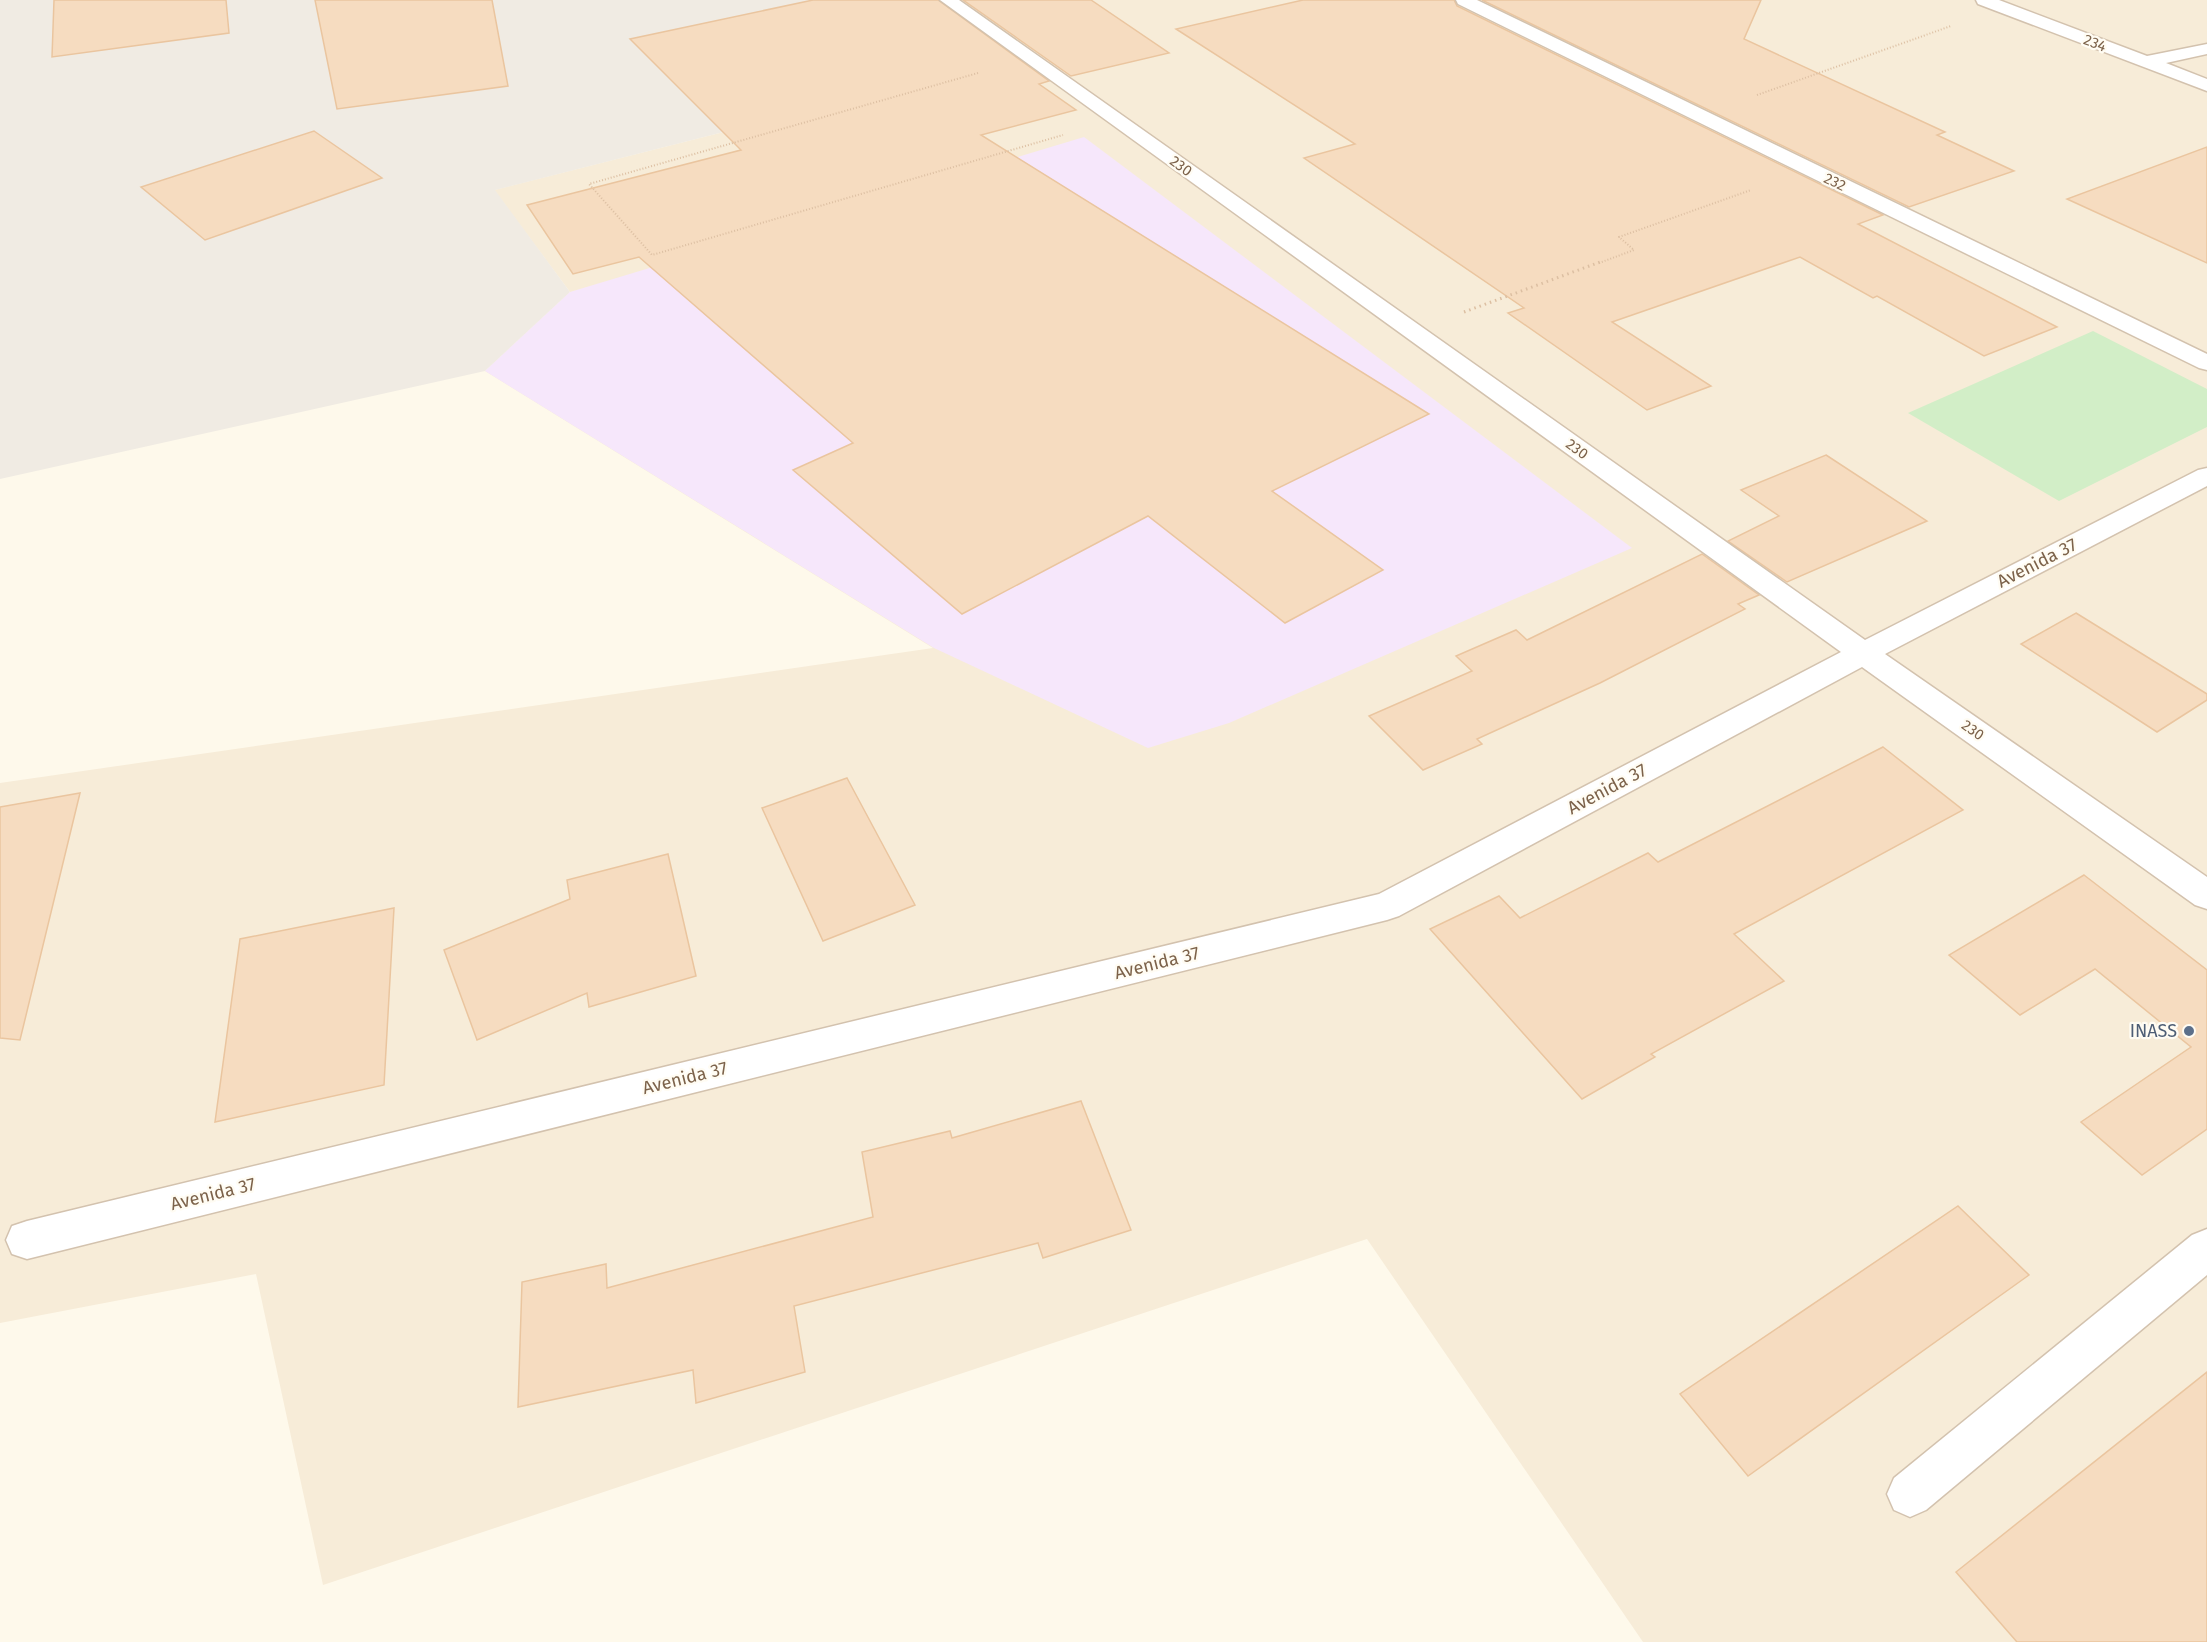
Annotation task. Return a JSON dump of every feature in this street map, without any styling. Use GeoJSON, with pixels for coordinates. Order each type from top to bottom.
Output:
{"type":"FeatureCollection","features":[{"type":"Feature","properties":{"kind":"street","name":"230"},"geometry":{"type":"LineString","coordinates":[[948,0],[1863,653],[2207,895]]}},
{"type":"Feature","properties":{"kind":"street","name":"232"},"geometry":{"type":"LineString","coordinates":[[1464,0],[2207,363]]}},
{"type":"Feature","properties":{"kind":"street","name":"234"},"geometry":{"type":"LineString","coordinates":[[1984,0],[2207,85]]}},
{"type":"Feature","properties":{"kind":"street"},"geometry":{"type":"LineString","coordinates":[[2145,62],[2207,50]]}},
{"type":"Feature","properties":{"kind":"street","name":"Avenida 37"},"geometry":{"type":"LineString","coordinates":[[27,1240],[1387,906],[1863,653],[2207,476]]}},
{"type":"Feature","properties":{"kind":"street"},"geometry":{"type":"LineString","coordinates":[[1910,1494],[2207,1249]]}},
{"type":"Feature","properties":{"kind":"path"},"geometry":{"type":"LineString","coordinates":[[1700,116],[2003,8]]}},
{"type":"Feature","properties":{"kind":"path"},"geometry":{"type":"LineString","coordinates":[[1030,59],[589,184],[652,255],[1116,119]]}},
{"type":"Feature","properties":{"kind":"path"},"geometry":{"type":"LineString","coordinates":[[1412,331],[1634,250],[1619,237],[1809,169]]}},
{"type":"Feature","properties":{"kind":"shaded area"},"geometry":{"type":"Polygon","coordinates":[[[0,0],[911,0],[992,64],[495,190],[570,292],[485,371],[0,479],[0,0]]]}},
{"type":"Feature","properties":{"kind":"shaded area"},"geometry":{"type":"Polygon","coordinates":[[[911,0],[2207,0],[2207,1642],[1643,1642],[1367,1239],[323,1585],[256,1274],[0,1323],[0,783],[933,648],[485,371],[570,292],[494,190],[992,64],[911,0]]]}},
{"type":"Feature","properties":{"kind":"shaded area"},"geometry":{"type":"Polygon","coordinates":[[[1084,137],[1632,548],[1229,723],[1148,748],[934,648],[485,371],[570,292],[1084,137]]]}},
{"type":"Feature","properties":{"kind":"green space"},"geometry":{"type":"Polygon","coordinates":[[[2093,331],[2207,389],[2207,427],[2059,501],[1908,413],[2093,331]]]}},
{"type":"Feature","properties":{"kind":"building"},"geometry":{"type":"Polygon","coordinates":[[[54,0],[226,0],[229,33],[52,57],[54,0]]]}},
{"type":"Feature","properties":{"kind":"building"},"geometry":{"type":"Polygon","coordinates":[[[315,0],[492,0],[508,86],[337,109],[315,0]]]}},
{"type":"Feature","properties":{"kind":"building"},"geometry":{"type":"Polygon","coordinates":[[[813,0],[938,0],[1049,81],[1039,84],[1076,110],[981,135],[1429,414],[1272,491],[1383,570],[1285,623],[1148,516],[962,614],[793,470],[853,443],[639,257],[573,274],[527,205],[741,150],[630,39],[813,0]]]}},
{"type":"Feature","properties":{"kind":"building"},"geometry":{"type":"Polygon","coordinates":[[[963,0],[1091,0],[1169,53],[1071,76],[963,0]]]}},
{"type":"Feature","properties":{"kind":"building"},"geometry":{"type":"Polygon","coordinates":[[[1303,0],[1454,0],[1457,6],[1883,215],[1858,224],[2057,327],[1984,356],[1877,296],[1873,298],[1800,257],[1612,322],[1711,386],[1647,410],[1508,313],[1524,308],[1304,158],[1355,144],[1176,29],[1303,0]]]}},
{"type":"Feature","properties":{"kind":"building"},"geometry":{"type":"Polygon","coordinates":[[[1482,0],[1761,0],[1744,39],[1945,132],[1937,135],[2014,171],[1909,207],[1482,0]]]}},
{"type":"Feature","properties":{"kind":"building"},"geometry":{"type":"Polygon","coordinates":[[[314,131],[382,178],[205,240],[141,187],[314,131]]]}},
{"type":"Feature","properties":{"kind":"building"},"geometry":{"type":"Polygon","coordinates":[[[2207,147],[2207,263],[2067,199],[2207,147]]]}},
{"type":"Feature","properties":{"kind":"building"},"geometry":{"type":"Polygon","coordinates":[[[1826,455],[1927,521],[1787,582],[1728,541],[1779,516],[1741,490],[1826,455]]]}},
{"type":"Feature","properties":{"kind":"building"},"geometry":{"type":"Polygon","coordinates":[[[1702,554],[1759,595],[1738,604],[1745,609],[1600,683],[1477,739],[1482,744],[1423,770],[1369,716],[1472,671],[1456,656],[1516,630],[1527,640],[1702,554]]]}},
{"type":"Feature","properties":{"kind":"building"},"geometry":{"type":"Polygon","coordinates":[[[2076,613],[2207,694],[2207,700],[2157,732],[2021,644],[2076,613]]]}},
{"type":"Feature","properties":{"kind":"building"},"geometry":{"type":"Polygon","coordinates":[[[1883,747],[1963,810],[1734,934],[1784,981],[1651,1054],[1655,1057],[1582,1099],[1430,929],[1499,896],[1520,918],[1648,853],[1658,862],[1883,747]]]}},
{"type":"Feature","properties":{"kind":"building"},"geometry":{"type":"Polygon","coordinates":[[[847,778],[915,905],[823,941],[762,808],[847,778]]]}},
{"type":"Feature","properties":{"kind":"building"},"geometry":{"type":"Polygon","coordinates":[[[80,793],[20,1040],[0,1038],[0,807],[80,793]]]}},
{"type":"Feature","properties":{"kind":"building"},"geometry":{"type":"Polygon","coordinates":[[[668,854],[696,976],[589,1007],[587,993],[477,1040],[444,950],[570,899],[567,880],[668,854]]]}},
{"type":"Feature","properties":{"kind":"building","name":"INASS"},"geometry":{"type":"Polygon","coordinates":[[[2084,875],[2207,970],[2207,1129],[2142,1175],[2081,1122],[2191,1047],[2095,969],[2020,1015],[1949,955],[2084,875]]]}},
{"type":"Feature","properties":{"kind":"building"},"geometry":{"type":"Polygon","coordinates":[[[394,908],[384,1085],[215,1122],[240,939],[394,908]]]}},
{"type":"Feature","properties":{"kind":"building"},"geometry":{"type":"Polygon","coordinates":[[[1081,1101],[1131,1230],[1043,1258],[1038,1243],[794,1306],[805,1372],[696,1403],[693,1370],[518,1407],[522,1282],[606,1264],[607,1288],[873,1217],[862,1152],[950,1131],[952,1138],[1081,1101]]]}},
{"type":"Feature","properties":{"kind":"building"},"geometry":{"type":"Polygon","coordinates":[[[1958,1206],[2029,1275],[1748,1476],[1680,1394],[1958,1206]]]}},
{"type":"Feature","properties":{"kind":"building"},"geometry":{"type":"Polygon","coordinates":[[[2207,1372],[2207,1642],[2017,1642],[1956,1572],[2207,1372]]]}},
{"type":"Feature","properties":{"kind":"place","name":"INASS"},"geometry":{"type":"Point","coordinates":[2189,1031]}}]}
